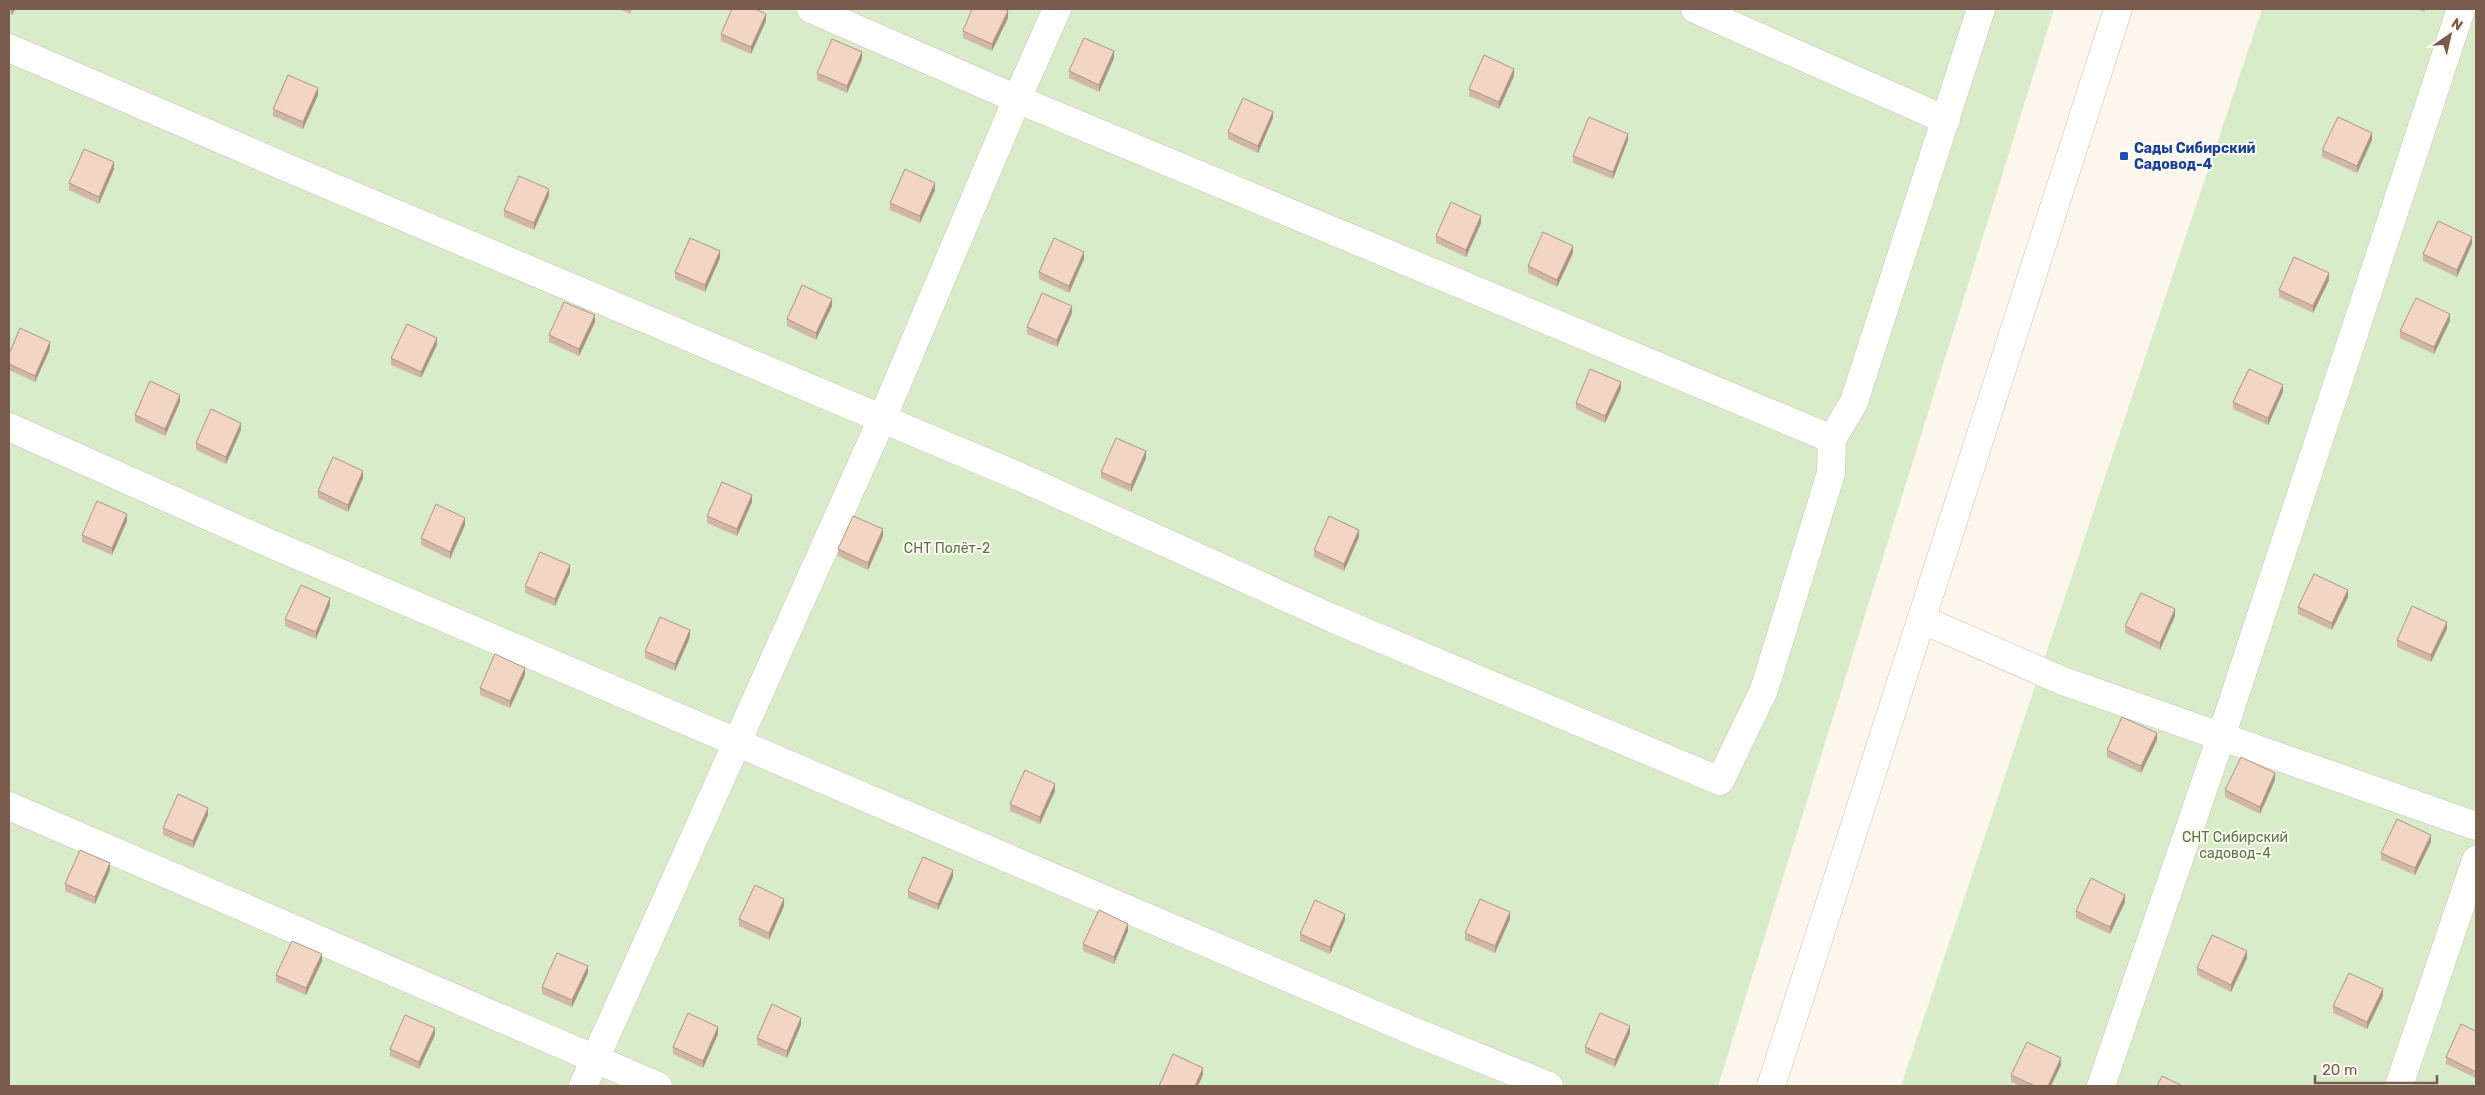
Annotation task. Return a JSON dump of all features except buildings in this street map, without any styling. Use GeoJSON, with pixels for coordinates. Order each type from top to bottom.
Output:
{"type":"FeatureCollection","features":[{"type":"Feature","properties":{"kind":"street"},"geometry":{"type":"LineString","coordinates":[[811,9],[1016,99],[1832,439]]}},
{"type":"Feature","properties":{"kind":"street"},"geometry":{"type":"LineString","coordinates":[[583,1086],[882,419],[1016,99],[1057,9]]}},
{"type":"Feature","properties":{"kind":"street"},"geometry":{"type":"LineString","coordinates":[[1696,9],[1946,120]]}},
{"type":"Feature","properties":{"kind":"street"},"geometry":{"type":"LineString","coordinates":[[9,48],[1018,476],[1334,619],[1720,781],[1764,690],[1831,473],[1832,439],[1854,402],[1981,9]]}},
{"type":"Feature","properties":{"kind":"street"},"geometry":{"type":"LineString","coordinates":[[1771,1086],[2118,9]]}},
{"type":"Feature","properties":{"kind":"street"},"geometry":{"type":"LineString","coordinates":[[2101,1086],[2221,737],[2461,9]]}},
{"type":"Feature","properties":{"kind":"street"},"geometry":{"type":"LineString","coordinates":[[9,427],[262,540],[1420,1034],[1549,1086]]}},
{"type":"Feature","properties":{"kind":"street"},"geometry":{"type":"LineString","coordinates":[[1921,619],[2063,681],[2476,826]]}},
{"type":"Feature","properties":{"kind":"street"},"geometry":{"type":"LineString","coordinates":[[9,806],[658,1086]]}},
{"type":"Feature","properties":{"kind":"street"},"geometry":{"type":"LineString","coordinates":[[2400,1086],[2476,860]]}},
{"type":"Feature","properties":{"kind":"green space","name":"СНТ Полёт-2"},"geometry":{"type":"Polygon","coordinates":[[[9,9],[2054,9],[1718,1086],[9,1086],[9,9]]]}},
{"type":"Feature","properties":{"kind":"green space","name":"СНТ Сибирский садовод-4"},"geometry":{"type":"Polygon","coordinates":[[[2262,9],[2476,9],[2476,1086],[1901,1086],[2262,9]]]}},
{"type":"Feature","properties":{"kind":"place","name":"Сады Сибирский Садовод-4"},"geometry":{"type":"Point","coordinates":[2124,156]}}]}
